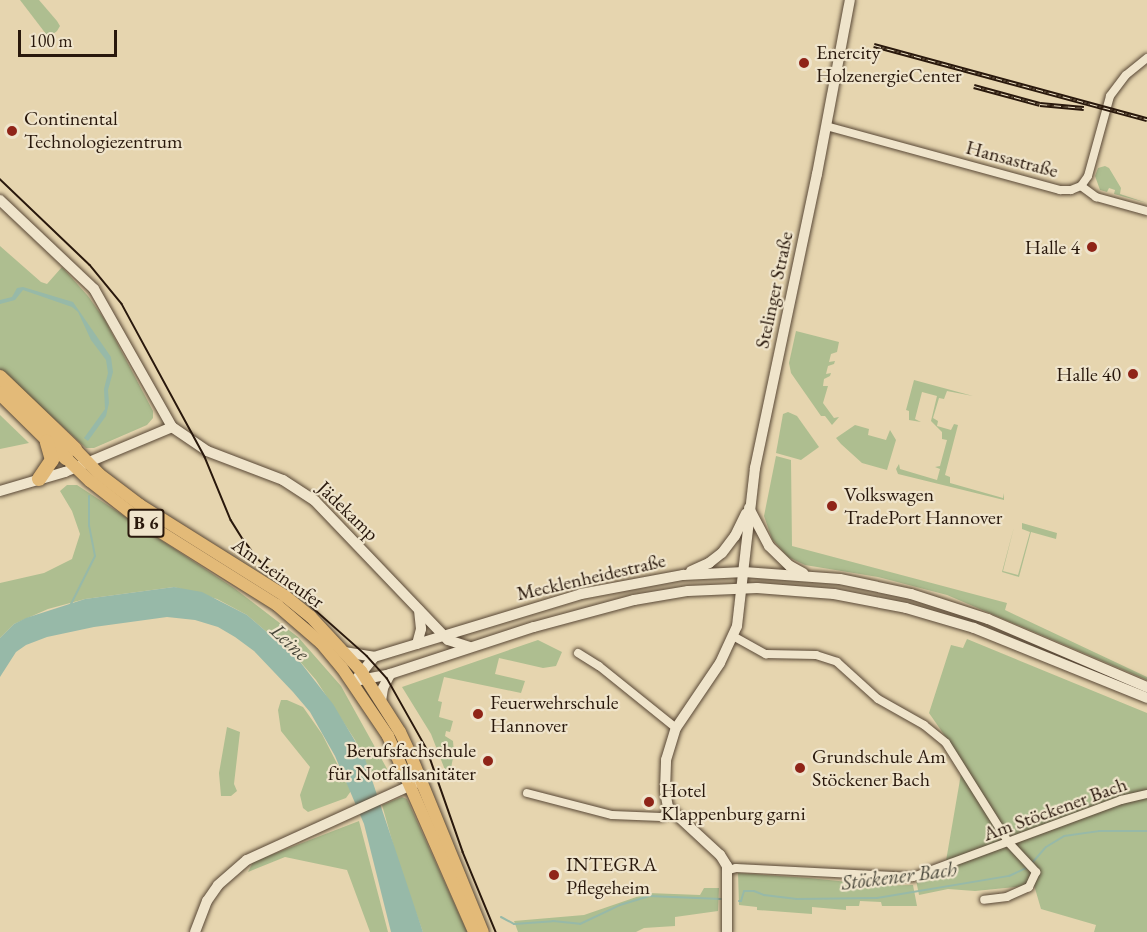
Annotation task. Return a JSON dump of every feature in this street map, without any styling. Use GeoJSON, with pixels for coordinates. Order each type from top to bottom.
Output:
{"type":"FeatureCollection","features":[{"type":"Feature","properties":{"kind":"highway","name":"Am Leineufer"},"geometry":{"type":"LineString","coordinates":[[0,377],[76,459]]}},
{"type":"Feature","properties":{"kind":"highway","name":"Am Leineufer"},"geometry":{"type":"LineString","coordinates":[[0,393],[46,437],[76,459]]}},
{"type":"Feature","properties":{"kind":"highway"},"geometry":{"type":"LineString","coordinates":[[39,479],[52,460],[46,437]]}},
{"type":"Feature","properties":{"kind":"main road","name":"Stelinger Straße"},"geometry":{"type":"LineString","coordinates":[[671,812],[665,799],[665,773],[669,746],[676,728],[712,675],[734,636],[744,572],[749,508],[850,0]]}},
{"type":"Feature","properties":{"kind":"main road","name":"Jädekamp"},"geometry":{"type":"LineString","coordinates":[[0,200],[94,290],[172,427],[207,451],[283,480],[315,501],[444,635],[454,643],[469,647]]}},
{"type":"Feature","properties":{"kind":"main road"},"geometry":{"type":"LineString","coordinates":[[0,491],[39,479],[76,459],[172,427]]}},
{"type":"Feature","properties":{"kind":"main road","name":"Am Leineufer"},"geometry":{"type":"LineString","coordinates":[[76,459],[140,505],[285,596],[311,617],[344,652],[360,677],[388,736],[416,783],[483,932]]}},
{"type":"Feature","properties":{"kind":"main road","name":"Am Leineufer"},"geometry":{"type":"LineString","coordinates":[[76,459],[135,516],[277,604],[360,677],[381,701],[400,732],[416,783],[474,932]]}},
{"type":"Feature","properties":{"kind":"main road"},"geometry":{"type":"LineString","coordinates":[[682,575],[709,563],[722,553],[735,536],[749,508]]}},
{"type":"Feature","properties":{"kind":"main road"},"geometry":{"type":"LineString","coordinates":[[749,508],[769,546],[790,566],[809,575]]}},
{"type":"Feature","properties":{"kind":"main road","name":"Mecklenheidestraße"},"geometry":{"type":"LineString","coordinates":[[374,657],[581,594],[682,575],[744,572],[809,575],[873,584],[948,605],[1024,633],[1147,687]]}},
{"type":"Feature","properties":{"kind":"main road","name":"Mecklenheidestraße"},"geometry":{"type":"LineString","coordinates":[[360,677],[390,674],[469,647],[634,600],[688,591],[742,588],[823,593],[906,608],[985,632],[1147,698]]}},
{"type":"Feature","properties":{"kind":"main road"},"geometry":{"type":"LineString","coordinates":[[417,644],[421,629],[419,609]]}},
{"type":"Feature","properties":{"kind":"main road"},"geometry":{"type":"LineString","coordinates":[[344,652],[374,657],[360,677]]}},
{"type":"Feature","properties":{"kind":"main road"},"geometry":{"type":"LineString","coordinates":[[381,701],[385,683],[390,674]]}},
{"type":"Feature","properties":{"kind":"main road"},"geometry":{"type":"LineString","coordinates":[[195,932],[207,901],[235,868],[262,852],[416,783]]}},
{"type":"Feature","properties":{"kind":"main road"},"geometry":{"type":"LineString","coordinates":[[671,812],[720,855],[728,870],[727,932]]}},
{"type":"Feature","properties":{"kind":"street","name":"Hansastraße"},"geometry":{"type":"LineString","coordinates":[[826,126],[1060,190],[1071,190],[1081,186],[1088,176],[1110,96],[1132,68],[1147,58]]}},
{"type":"Feature","properties":{"kind":"street"},"geometry":{"type":"LineString","coordinates":[[1081,186],[1096,197],[1147,211]]}},
{"type":"Feature","properties":{"kind":"street"},"geometry":{"type":"LineString","coordinates":[[734,636],[766,654],[816,655],[837,662],[878,699],[935,732],[957,758],[1009,843],[1035,872],[1029,887],[1007,897],[984,900]]}},
{"type":"Feature","properties":{"kind":"street"},"geometry":{"type":"LineString","coordinates":[[578,653],[599,666],[676,728]]}},
{"type":"Feature","properties":{"kind":"street"},"geometry":{"type":"LineString","coordinates":[[527,793],[612,815],[661,817],[671,812]]}},
{"type":"Feature","properties":{"kind":"street","name":"Am Stöckener Bach"},"geometry":{"type":"LineString","coordinates":[[728,870],[746,869],[903,878],[926,874],[1121,800],[1147,794]]}},
{"type":"Feature","properties":{"kind":"shaded area"},"geometry":{"type":"Polygon","coordinates":[[[20,0],[39,0],[60,26],[57,31],[53,34],[46,34],[20,0]]]}},
{"type":"Feature","properties":{"kind":"shaded area"},"geometry":{"type":"Polygon","coordinates":[[[1105,166],[1109,168],[1121,188],[1120,194],[1147,203],[1114,194],[1115,190],[1109,188],[1107,192],[1100,190],[1095,176],[1098,168],[1105,166]]]}},
{"type":"Feature","properties":{"kind":"shaded area"},"geometry":{"type":"Polygon","coordinates":[[[0,246],[41,282],[47,284],[62,267],[88,296],[105,320],[153,411],[153,418],[147,425],[94,448],[86,448],[0,369],[0,246]]]}},
{"type":"Feature","properties":{"kind":"shaded area"},"geometry":{"type":"Polygon","coordinates":[[[23,287],[73,302],[111,357],[113,372],[108,390],[109,403],[106,416],[88,441],[84,438],[105,409],[104,389],[108,373],[106,360],[91,340],[78,312],[72,307],[23,290],[15,300],[0,304],[0,300],[12,297],[17,288],[23,287]]]}},
{"type":"Feature","properties":{"kind":"shaded area"},"geometry":{"type":"Polygon","coordinates":[[[796,331],[839,342],[837,352],[831,354],[829,362],[835,361],[834,364],[828,366],[826,374],[831,373],[824,379],[823,386],[828,386],[823,403],[834,418],[839,417],[832,425],[825,416],[821,416],[791,373],[789,363],[796,331]]]}},
{"type":"Feature","properties":{"kind":"shaded area"},"geometry":{"type":"Polygon","coordinates":[[[914,380],[973,396],[947,391],[944,399],[939,398],[933,418],[938,421],[937,426],[951,430],[954,424],[958,425],[945,475],[950,477],[950,483],[1003,498],[1004,493],[1004,500],[898,474],[896,469],[899,464],[900,469],[937,480],[940,469],[935,467],[940,466],[947,440],[942,439],[942,432],[931,421],[937,396],[922,392],[915,419],[921,422],[909,420],[909,411],[906,410],[914,380]]]}},
{"type":"Feature","properties":{"kind":"shaded area"},"geometry":{"type":"Polygon","coordinates":[[[788,412],[797,416],[819,447],[801,460],[776,453],[783,414],[788,412]]]}},
{"type":"Feature","properties":{"kind":"shaded area"},"geometry":{"type":"Polygon","coordinates":[[[0,415],[29,443],[0,449],[0,415]]]}},
{"type":"Feature","properties":{"kind":"shaded area"},"geometry":{"type":"Polygon","coordinates":[[[855,425],[869,429],[868,435],[886,440],[890,430],[896,440],[887,470],[862,463],[836,438],[855,425]]]}},
{"type":"Feature","properties":{"kind":"shaded area"},"geometry":{"type":"Polygon","coordinates":[[[776,456],[791,460],[792,546],[1007,603],[1005,610],[1147,677],[1147,680],[947,595],[878,577],[805,565],[788,557],[772,539],[764,516],[776,456]]]}},
{"type":"Feature","properties":{"kind":"shaded area"},"geometry":{"type":"Polygon","coordinates":[[[67,485],[77,485],[234,588],[298,637],[341,686],[391,776],[373,779],[355,740],[316,680],[297,658],[247,615],[217,599],[174,587],[85,599],[48,609],[14,624],[0,638],[0,583],[44,573],[72,559],[80,534],[72,511],[60,491],[67,485]]]}},
{"type":"Feature","properties":{"kind":"shaded area"},"geometry":{"type":"Polygon","coordinates":[[[1022,523],[1057,533],[1056,539],[1031,532],[1019,577],[1002,572],[1014,527],[1003,571],[1018,575],[1030,532],[1022,529],[1022,523]]]}},
{"type":"Feature","properties":{"kind":"shaded area"},"geometry":{"type":"Polygon","coordinates":[[[174,587],[202,592],[247,615],[297,658],[333,704],[364,756],[423,932],[391,932],[364,824],[335,756],[310,712],[254,651],[235,637],[218,627],[195,620],[167,617],[94,627],[47,637],[26,645],[16,652],[0,677],[0,638],[14,624],[85,599],[174,587]]]}},
{"type":"Feature","properties":{"kind":"shaded area"},"geometry":{"type":"Polygon","coordinates":[[[967,639],[1147,713],[1147,932],[1094,932],[1096,925],[1041,909],[1034,885],[975,891],[948,889],[919,895],[916,880],[946,861],[963,762],[929,713],[951,645],[963,648],[967,639]]]}},
{"type":"Feature","properties":{"kind":"shaded area"},"geometry":{"type":"Polygon","coordinates":[[[538,640],[562,652],[556,666],[543,668],[499,658],[495,674],[525,681],[521,693],[444,677],[438,701],[442,702],[439,717],[453,721],[450,732],[446,731],[445,736],[453,741],[454,753],[451,768],[445,770],[431,734],[402,687],[538,640]]]}},
{"type":"Feature","properties":{"kind":"shaded area"},"geometry":{"type":"Polygon","coordinates":[[[281,700],[287,700],[303,707],[322,734],[351,791],[346,798],[308,812],[303,808],[300,795],[310,767],[281,731],[278,710],[281,700]]]}},
{"type":"Feature","properties":{"kind":"shaded area"},"geometry":{"type":"Polygon","coordinates":[[[227,727],[240,732],[234,784],[237,791],[231,796],[221,796],[219,773],[227,727]]]}},
{"type":"Feature","properties":{"kind":"shaded area"},"geometry":{"type":"Polygon","coordinates":[[[402,797],[407,799],[467,932],[423,932],[400,869],[382,805],[402,797]]]}},
{"type":"Feature","properties":{"kind":"shaded area"},"geometry":{"type":"Polygon","coordinates":[[[359,821],[388,932],[370,932],[347,870],[285,857],[248,872],[253,862],[359,821]]]}},
{"type":"Feature","properties":{"kind":"shaded area"},"geometry":{"type":"Polygon","coordinates":[[[738,873],[858,883],[858,886],[913,885],[917,906],[882,906],[881,902],[860,901],[859,906],[846,906],[846,910],[812,907],[812,914],[757,910],[757,907],[739,905],[738,873]]]}},
{"type":"Feature","properties":{"kind":"shaded area"},"geometry":{"type":"Polygon","coordinates":[[[704,888],[719,888],[718,911],[675,917],[675,926],[644,928],[636,932],[518,932],[514,921],[584,915],[648,893],[700,895],[704,888]]]}},
{"type":"Feature","properties":{"kind":"waterway"},"geometry":{"type":"LineString","coordinates":[[70,606],[95,556],[89,526],[89,496]]}},
{"type":"Feature","properties":{"kind":"waterway","name":"Stöckener Bach"},"geometry":{"type":"LineString","coordinates":[[1032,863],[1046,847],[1064,836],[1099,831],[1147,831]]}},
{"type":"Feature","properties":{"kind":"waterway","name":"Stöckener Bach"},"geometry":{"type":"LineString","coordinates":[[739,901],[744,891],[797,899],[877,898],[1009,876],[1028,867]]}},
{"type":"Feature","properties":{"kind":"waterway","name":"Stöckener Bach"},"geometry":{"type":"LineString","coordinates":[[501,917],[514,924],[553,921],[580,924],[620,905],[649,896],[721,899]]}},
{"type":"Feature","properties":{"kind":"tram line"},"geometry":{"type":"LineString","coordinates":[[0,179],[90,265],[122,304],[205,457],[231,520],[259,560],[367,656],[387,678],[427,749],[463,852],[496,932]]}},
{"type":"Feature","properties":{"kind":"railway"},"geometry":{"type":"LineString","coordinates":[[874,45],[1147,119]]}},
{"type":"Feature","properties":{"kind":"railway"},"geometry":{"type":"LineString","coordinates":[[974,86],[1040,104],[1084,108]]}},
{"type":"Feature","properties":{"kind":"place","name":"Enercity HolzenergieCenter"},"geometry":{"type":"Point","coordinates":[804,63]}},
{"type":"Feature","properties":{"kind":"place","name":"Continental Technologiezentrum"},"geometry":{"type":"Point","coordinates":[12,131]}},
{"type":"Feature","properties":{"kind":"place","name":"Halle 4"},"geometry":{"type":"Point","coordinates":[1092,247]}},
{"type":"Feature","properties":{"kind":"place","name":"Halle 40"},"geometry":{"type":"Point","coordinates":[1133,374]}},
{"type":"Feature","properties":{"kind":"place","name":"Volkswagen TradePort Hannover"},"geometry":{"type":"Point","coordinates":[832,506]}},
{"type":"Feature","properties":{"kind":"place","name":"Feuerwehrschule Hannover"},"geometry":{"type":"Point","coordinates":[478,714]}},
{"type":"Feature","properties":{"kind":"place","name":"Berufsfachschule für Notfallsanitäter"},"geometry":{"type":"Point","coordinates":[488,761]}},
{"type":"Feature","properties":{"kind":"place","name":"Grundschule Am Stöckener Bach"},"geometry":{"type":"Point","coordinates":[800,768]}},
{"type":"Feature","properties":{"kind":"place","name":"Hotel Klappenburg garni"},"geometry":{"type":"Point","coordinates":[649,802]}},
{"type":"Feature","properties":{"kind":"place","name":"INTEGRA Pflegeheim"},"geometry":{"type":"Point","coordinates":[554,875]}},
{"type":"Feature","properties":{"kind":"water label","name":"Leine"},"geometry":{"type":"Point","coordinates":[290,642]}}]}
